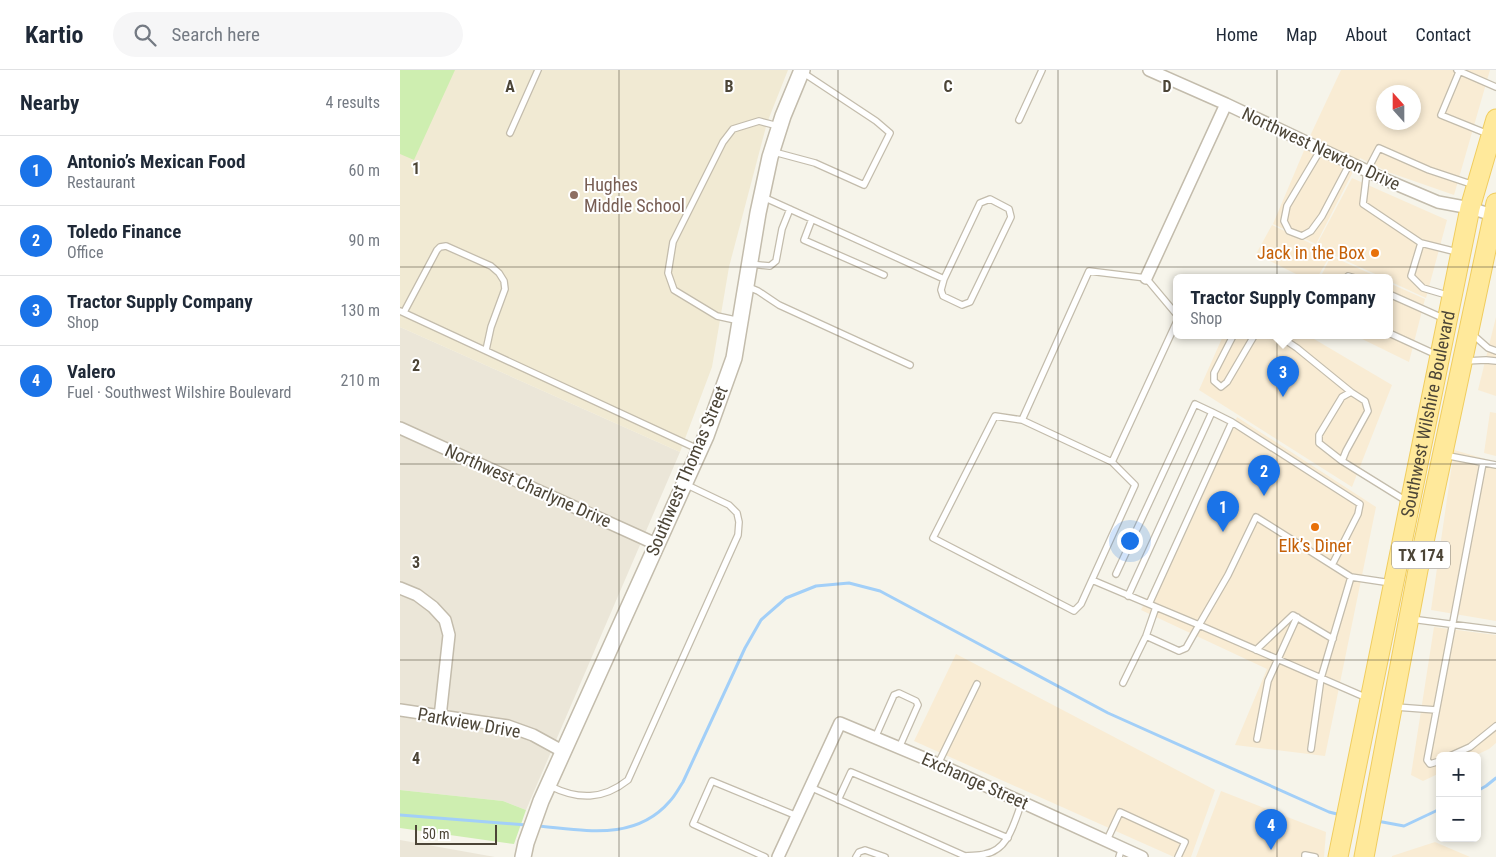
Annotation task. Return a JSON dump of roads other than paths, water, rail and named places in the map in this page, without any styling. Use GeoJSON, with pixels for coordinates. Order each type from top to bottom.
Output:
{"type":"FeatureCollection","features":[{"type":"Feature","properties":{"kind":"main road","name":"Southwest Wilshire Boulevard"},"geometry":{"type":"LineString","coordinates":[[1338,857],[1470,208],[1494,127]]}},
{"type":"Feature","properties":{"kind":"main road","name":"Southwest Wilshire Boulevard"},"geometry":{"type":"LineString","coordinates":[[1365,852],[1442,455],[1495,212]]}},
{"type":"Feature","properties":{"kind":"main road"},"geometry":{"type":"LineString","coordinates":[[1388,608],[1394,626],[1385,681],[1394,700]]}},
{"type":"Feature","properties":{"kind":"main road"},"geometry":{"type":"LineString","coordinates":[[1370,699],[1378,715],[1370,756],[1379,779]]}},
{"type":"Feature","properties":{"kind":"street","name":"Southwest Thomas Street"},"geometry":{"type":"LineString","coordinates":[[524,850],[534,818],[548,785],[706,436],[734,358],[761,196],[772,151],[802,70]]}},
{"type":"Feature","properties":{"kind":"street","name":"Northwest Newton Drive"},"geometry":{"type":"LineString","coordinates":[[1149,70],[1438,202],[1495,212]]}},
{"type":"Feature","properties":{"kind":"street"},"geometry":{"type":"LineString","coordinates":[[1146,278],[1226,104]]}},
{"type":"Feature","properties":{"kind":"street","name":"Northwest Charlyne Drive"},"geometry":{"type":"LineString","coordinates":[[400,428],[656,544]]}},
{"type":"Feature","properties":{"kind":"street"},"geometry":{"type":"LineString","coordinates":[[400,588],[417,595],[433,607],[445,620],[449,635],[440,717]]}},
{"type":"Feature","properties":{"kind":"street","name":"Parkview Drive"},"geometry":{"type":"LineString","coordinates":[[400,710],[508,726],[533,735],[564,752]]}},
{"type":"Feature","properties":{"kind":"street","name":"Exchange Street"},"geometry":{"type":"LineString","coordinates":[[810,787],[840,722],[1107,840],[1120,852],[1142,857]]}},
{"type":"Feature","properties":{"kind":"street"},"geometry":{"type":"LineString","coordinates":[[778,857],[810,787]]}},
{"type":"Feature","properties":{"kind":"lane"},"geometry":{"type":"LineString","coordinates":[[510,133],[538,70]]}},
{"type":"Feature","properties":{"kind":"lane"},"geometry":{"type":"LineString","coordinates":[[772,151],[815,163],[864,185],[890,134],[876,121],[802,70]]}},
{"type":"Feature","properties":{"kind":"lane"},"geometry":{"type":"LineString","coordinates":[[1019,120],[1042,70]]}},
{"type":"Feature","properties":{"kind":"lane"},"geometry":{"type":"LineString","coordinates":[[1494,127],[1440,115],[1458,71],[1496,87]]}},
{"type":"Feature","properties":{"kind":"lane"},"geometry":{"type":"LineString","coordinates":[[740,321],[717,316],[674,290],[668,273],[673,242],[723,142],[733,129],[760,122],[780,127]]}},
{"type":"Feature","properties":{"kind":"lane"},"geometry":{"type":"LineString","coordinates":[[1461,253],[1421,243],[1363,204],[1367,171],[1379,148],[1429,170],[1476,186]]}},
{"type":"Feature","properties":{"kind":"lane"},"geometry":{"type":"LineString","coordinates":[[1321,149],[1287,206],[1284,221],[1289,231],[1302,236],[1311,231],[1322,216],[1350,163]]}},
{"type":"Feature","properties":{"kind":"lane"},"geometry":{"type":"LineString","coordinates":[[761,196],[944,279]]}},
{"type":"Feature","properties":{"kind":"lane"},"geometry":{"type":"LineString","coordinates":[[990,199],[1009,209],[1011,217],[970,302],[962,305],[943,296],[941,290],[944,279],[980,203],[990,199]]}},
{"type":"Feature","properties":{"kind":"lane"},"geometry":{"type":"LineString","coordinates":[[750,264],[770,266],[776,261],[782,229],[790,209]]}},
{"type":"Feature","properties":{"kind":"lane"},"geometry":{"type":"LineString","coordinates":[[812,219],[804,240],[884,275]]}},
{"type":"Feature","properties":{"kind":"lane"},"geometry":{"type":"LineString","coordinates":[[1421,243],[1412,276],[1424,288],[1452,297]]}},
{"type":"Feature","properties":{"kind":"lane"},"geometry":{"type":"LineString","coordinates":[[486,350],[491,327],[505,289],[504,281],[491,266],[446,246],[440,247],[402,312],[700,450]]}},
{"type":"Feature","properties":{"kind":"lane"},"geometry":{"type":"LineString","coordinates":[[1022,420],[1089,271],[1146,278],[1173,310]]}},
{"type":"Feature","properties":{"kind":"lane"},"geometry":{"type":"LineString","coordinates":[[746,286],[758,291],[779,305],[910,365]]}},
{"type":"Feature","properties":{"kind":"lane"},"geometry":{"type":"LineString","coordinates":[[1393,296],[1447,320]]}},
{"type":"Feature","properties":{"kind":"lane"},"geometry":{"type":"LineString","coordinates":[[1112,462],[1173,330]]}},
{"type":"Feature","properties":{"kind":"lane"},"geometry":{"type":"LineString","coordinates":[[1469,331],[1488,348],[1496,351]]}},
{"type":"Feature","properties":{"kind":"lane"},"geometry":{"type":"LineString","coordinates":[[1393,335],[1440,356]]}},
{"type":"Feature","properties":{"kind":"lane"},"geometry":{"type":"LineString","coordinates":[[1231,339],[1214,373],[1214,381],[1221,387],[1227,382],[1252,339]]}},
{"type":"Feature","properties":{"kind":"lane"},"geometry":{"type":"LineString","coordinates":[[1284,339],[1365,402],[1368,411],[1342,461]]}},
{"type":"Feature","properties":{"kind":"lane"},"geometry":{"type":"LineString","coordinates":[[1463,361],[1496,361]]}},
{"type":"Feature","properties":{"kind":"lane"},"geometry":{"type":"LineString","coordinates":[[1351,392],[1342,397],[1319,435],[1319,443],[1342,461],[1410,503]]}},
{"type":"Feature","properties":{"kind":"lane"},"geometry":{"type":"LineString","coordinates":[[1116,574],[1195,404],[1232,422],[1360,504],[1358,514],[1332,565]]}},
{"type":"Feature","properties":{"kind":"lane"},"geometry":{"type":"LineString","coordinates":[[1128,596],[1212,412]]}},
{"type":"Feature","properties":{"kind":"lane"},"geometry":{"type":"LineString","coordinates":[[995,416],[1022,420],[1112,462],[1135,485],[1081,604],[1074,611],[933,538],[995,416]]}},
{"type":"Feature","properties":{"kind":"lane"},"geometry":{"type":"LineString","coordinates":[[1149,604],[1232,422]]}},
{"type":"Feature","properties":{"kind":"lane"},"geometry":{"type":"LineString","coordinates":[[1442,455],[1496,465]]}},
{"type":"Feature","properties":{"kind":"lane"},"geometry":{"type":"LineString","coordinates":[[1436,762],[1430,764],[1427,760],[1484,463]]}},
{"type":"Feature","properties":{"kind":"lane"},"geometry":{"type":"LineString","coordinates":[[548,785],[574,796],[608,793],[619,788],[628,780],[654,725],[738,535],[739,522],[737,513],[729,505],[684,484]]}},
{"type":"Feature","properties":{"kind":"lane"},"geometry":{"type":"LineString","coordinates":[[1146,636],[1179,651],[1186,648],[1228,575],[1256,517],[1351,577],[1393,583]]}},
{"type":"Feature","properties":{"kind":"lane"},"geometry":{"type":"LineString","coordinates":[[1311,749],[1320,678],[1351,577]]}},
{"type":"Feature","properties":{"kind":"lane"},"geometry":{"type":"LineString","coordinates":[[1092,580],[1199,624],[1370,699]]}},
{"type":"Feature","properties":{"kind":"lane"},"geometry":{"type":"LineString","coordinates":[[1123,683],[1146,636],[1156,607]]}},
{"type":"Feature","properties":{"kind":"lane"},"geometry":{"type":"LineString","coordinates":[[1256,650],[1293,615],[1333,639]]}},
{"type":"Feature","properties":{"kind":"lane"},"geometry":{"type":"LineString","coordinates":[[1257,739],[1268,681],[1297,617]]}},
{"type":"Feature","properties":{"kind":"lane"},"geometry":{"type":"LineString","coordinates":[[1409,618],[1496,630]]}},
{"type":"Feature","properties":{"kind":"lane"},"geometry":{"type":"LineString","coordinates":[[938,764],[977,684]]}},
{"type":"Feature","properties":{"kind":"lane"},"geometry":{"type":"LineString","coordinates":[[875,738],[894,695],[899,693],[916,700],[918,705],[898,748]]}},
{"type":"Feature","properties":{"kind":"lane"},"geometry":{"type":"LineString","coordinates":[[1394,700],[1436,710]]}},
{"type":"Feature","properties":{"kind":"lane"},"geometry":{"type":"LineString","coordinates":[[1459,752],[1470,747],[1496,726]]}},
{"type":"Feature","properties":{"kind":"lane"},"geometry":{"type":"LineString","coordinates":[[838,800],[851,772],[1008,838]]}},
{"type":"Feature","properties":{"kind":"lane"},"geometry":{"type":"LineString","coordinates":[[765,857],[693,824],[712,781],[797,816]]}},
{"type":"Feature","properties":{"kind":"lane"},"geometry":{"type":"LineString","coordinates":[[810,787],[965,856],[986,854],[1001,846],[1008,838],[1022,802]]}},
{"type":"Feature","properties":{"kind":"lane"},"geometry":{"type":"LineString","coordinates":[[1107,840],[1120,812],[1185,842],[1178,857]]}},
{"type":"Feature","properties":{"kind":"lane"},"geometry":{"type":"LineString","coordinates":[[856,857],[859,852],[865,850],[885,857]]}},
{"type":"Feature","properties":{"kind":"lane"},"geometry":{"type":"LineString","coordinates":[[1305,857],[1305,855],[1315,857]]}},
{"type":"Feature","properties":{"kind":"waterway"},"geometry":{"type":"LineString","coordinates":[[538,826],[573,830],[608,830],[625,828],[641,823],[656,814],[672,799],[683,782],[745,648],[761,620],[786,598],[816,586],[849,583],[880,591],[1108,713],[1329,812],[1341,815]]}},
{"type":"Feature","properties":{"kind":"waterway"},"geometry":{"type":"LineString","coordinates":[[1481,789],[1496,778]]}},
{"type":"Feature","properties":{"kind":"waterway"},"geometry":{"type":"LineString","coordinates":[[1377,821],[1404,826],[1436,811]]}},
{"type":"Feature","properties":{"kind":"waterway"},"geometry":{"type":"LineString","coordinates":[[400,815],[526,825]]}},
{"type":"Feature","properties":{"kind":"place","name":"Hughes Middle School"},"geometry":{"type":"Point","coordinates":[574,195]}},
{"type":"Feature","properties":{"kind":"place","name":"Jack in the Box"},"geometry":{"type":"Point","coordinates":[1375,253]}},
{"type":"Feature","properties":{"kind":"place","name":"Tractor Supply Company"},"geometry":{"type":"Point","coordinates":[1283,397]}},
{"type":"Feature","properties":{"kind":"place","name":"Toledo Finance"},"geometry":{"type":"Point","coordinates":[1264,496]}},
{"type":"Feature","properties":{"kind":"place","name":"Elk’s Diner"},"geometry":{"type":"Point","coordinates":[1315,527]}},
{"type":"Feature","properties":{"kind":"place","name":"Antonio’s Mexican Food"},"geometry":{"type":"Point","coordinates":[1223,532]}},
{"type":"Feature","properties":{"kind":"place","name":"Valero"},"geometry":{"type":"Point","coordinates":[1271,850]}}]}
